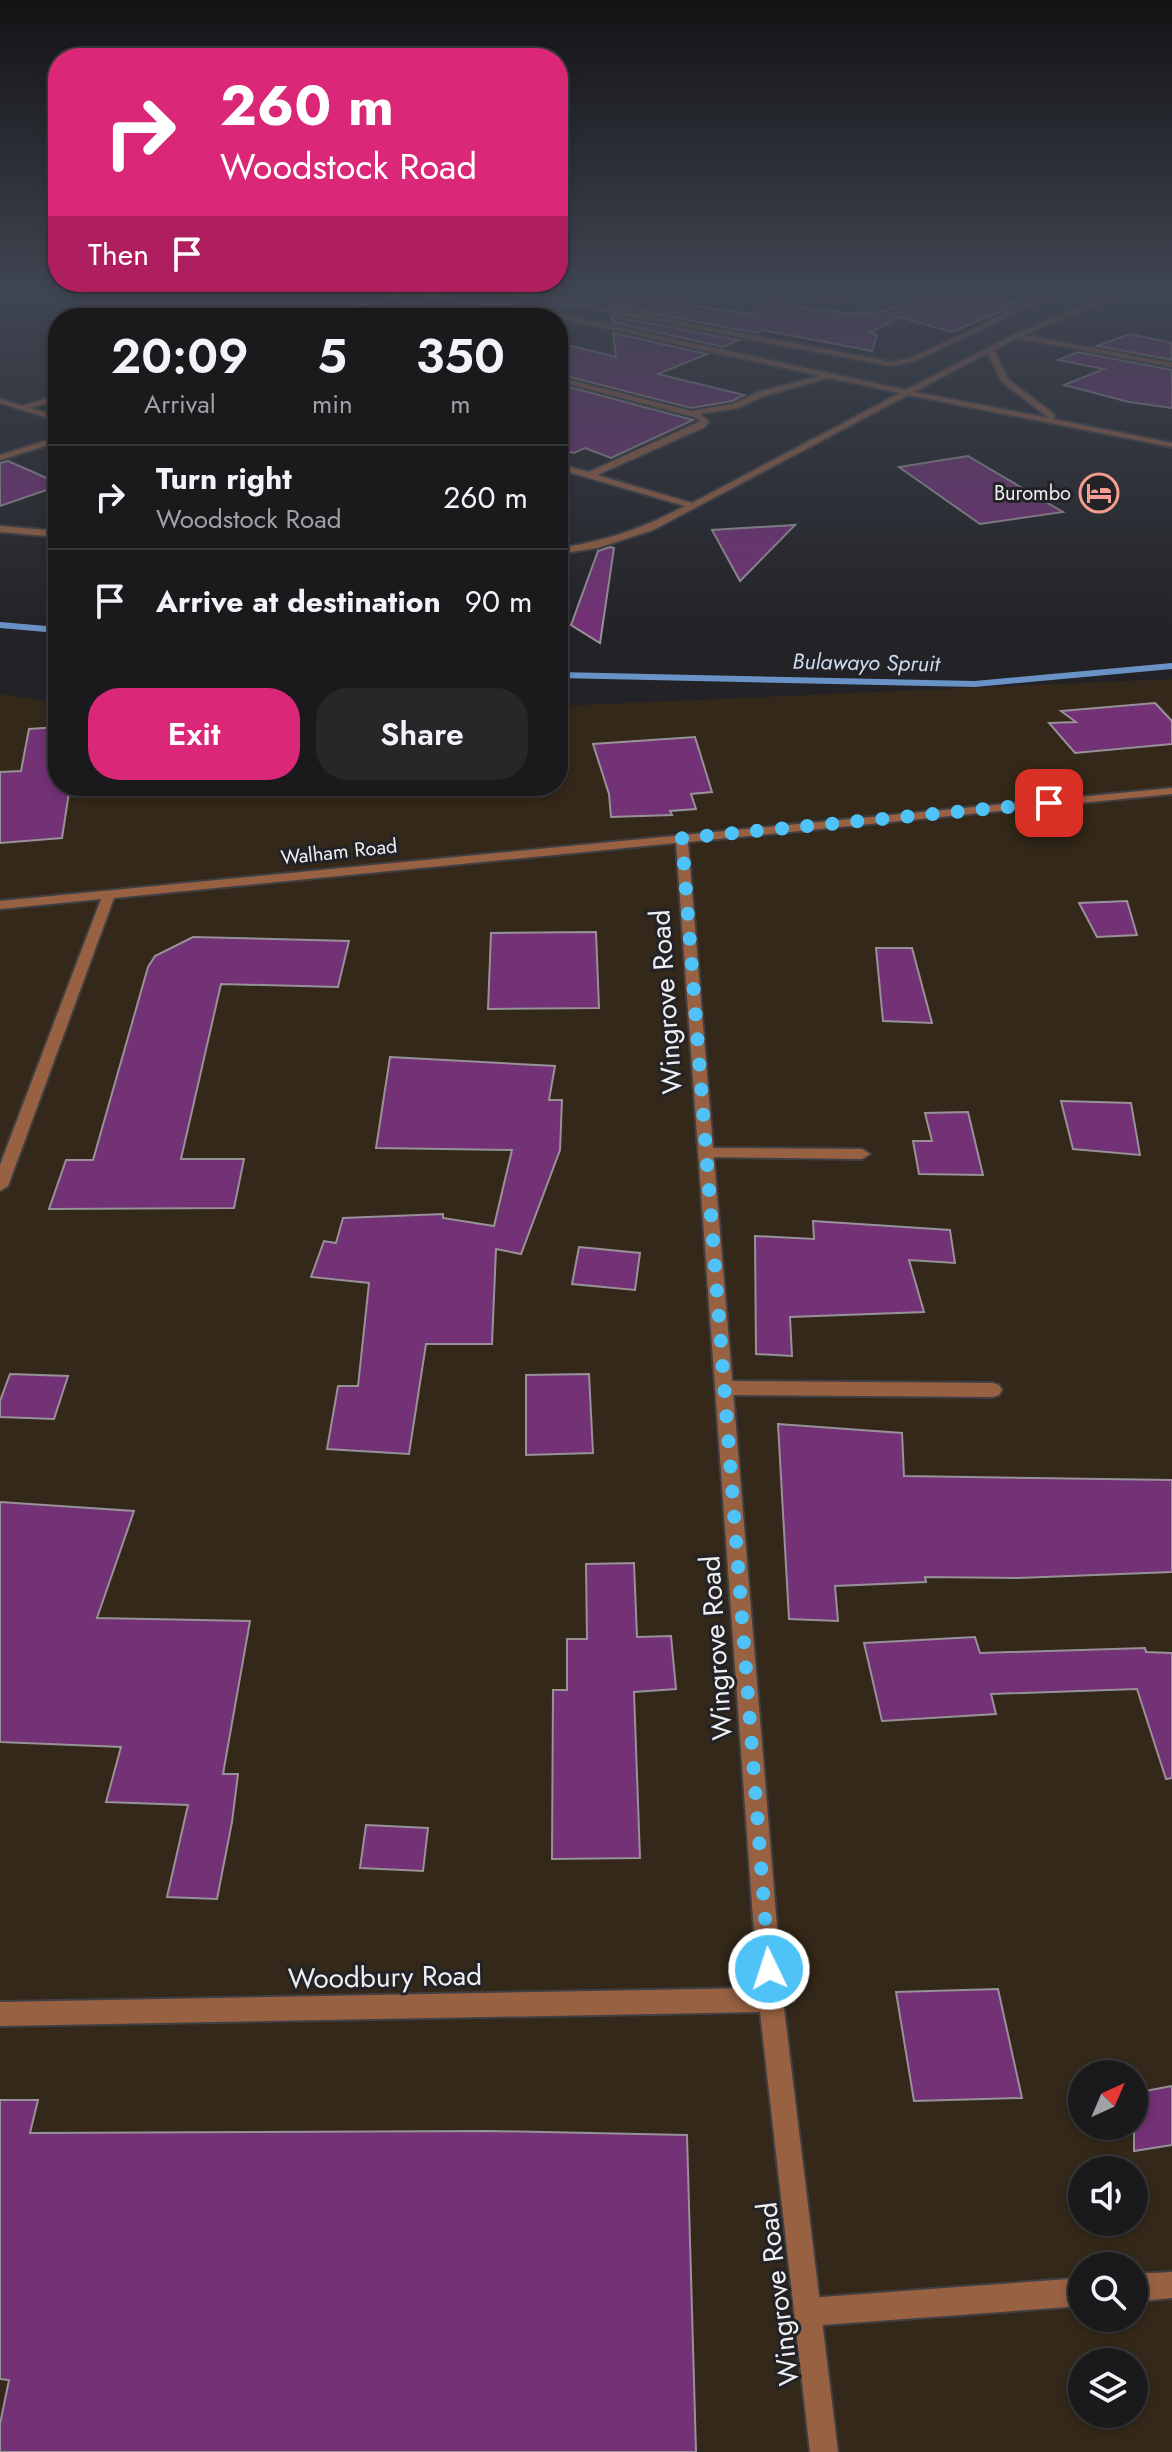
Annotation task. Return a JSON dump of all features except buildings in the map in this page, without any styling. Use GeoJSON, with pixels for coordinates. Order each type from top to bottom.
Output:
{"type":"FeatureCollection","features":[{"type":"Feature","properties":{"kind":"street"},"geometry":{"type":"LineString","coordinates":[[8,403],[48,416]]}},
{"type":"Feature","properties":{"kind":"street"},"geometry":{"type":"LineString","coordinates":[[22,408],[37,403]]}},
{"type":"Feature","properties":{"kind":"street"},"geometry":{"type":"LineString","coordinates":[[590,475],[704,423],[702,417],[653,403]]}},
{"type":"Feature","properties":{"kind":"street"},"geometry":{"type":"LineString","coordinates":[[690,413],[741,403]]}},
{"type":"Feature","properties":{"kind":"street"},"geometry":{"type":"LineString","coordinates":[[568,549],[625,537],[694,506],[889,403]]}},
{"type":"Feature","properties":{"kind":"street"},"geometry":{"type":"LineString","coordinates":[[964,403],[1172,445]]}},
{"type":"Feature","properties":{"kind":"street"},"geometry":{"type":"LineString","coordinates":[[1035,403],[1058,421]]}},
{"type":"Feature","properties":{"kind":"street"},"geometry":{"type":"LineString","coordinates":[[0,458],[48,442]]}},
{"type":"Feature","properties":{"kind":"street"},"geometry":{"type":"LineString","coordinates":[[568,469],[694,506]]}},
{"type":"Feature","properties":{"kind":"street"},"geometry":{"type":"LineString","coordinates":[[0,529],[48,533]]}},
{"type":"Feature","properties":{"kind":"street","name":"Walham Road"},"geometry":{"type":"LineString","coordinates":[[0,905],[1172,791]]}},
{"type":"Feature","properties":{"kind":"street","name":"Wingrove Road"},"geometry":{"type":"LineString","coordinates":[[682,838],[771,2000],[824,2452]]}},
{"type":"Feature","properties":{"kind":"street"},"geometry":{"type":"LineString","coordinates":[[0,1186],[108,896]]}},
{"type":"Feature","properties":{"kind":"street"},"geometry":{"type":"LineString","coordinates":[[706,1153],[862,1154]]}},
{"type":"Feature","properties":{"kind":"street"},"geometry":{"type":"LineString","coordinates":[[724,1388],[993,1390]]}},
{"type":"Feature","properties":{"kind":"street","name":"Woodbury Road"},"geometry":{"type":"LineString","coordinates":[[0,2014],[771,2000]]}},
{"type":"Feature","properties":{"kind":"street"},"geometry":{"type":"LineString","coordinates":[[1148,2287],[1172,2285]]}},
{"type":"Feature","properties":{"kind":"street"},"geometry":{"type":"LineString","coordinates":[[808,2312],[1068,2293]]}},
{"type":"Feature","properties":{"kind":"shaded area"},"geometry":{"type":"Polygon","coordinates":[[[1172,679],[1172,2452],[0,2452],[0,694],[48,701],[48,796],[568,796],[568,706],[1172,679]]]}},
{"type":"Feature","properties":{"kind":"waterway","name":"Bulawayo Spruit"},"geometry":{"type":"LineString","coordinates":[[0,625],[48,629]]}},
{"type":"Feature","properties":{"kind":"waterway","name":"Bulawayo Spruit"},"geometry":{"type":"LineString","coordinates":[[568,675],[975,684],[1172,666]]}},
{"type":"Feature","properties":{"kind":"place","name":"Burombo"},"geometry":{"type":"Point","coordinates":[1099,493]}},
{"type":"Feature","properties":{"kind":"route"},"geometry":{"type":"LineString","coordinates":[[769,1969],[682,838],[1049,803]]}}]}
